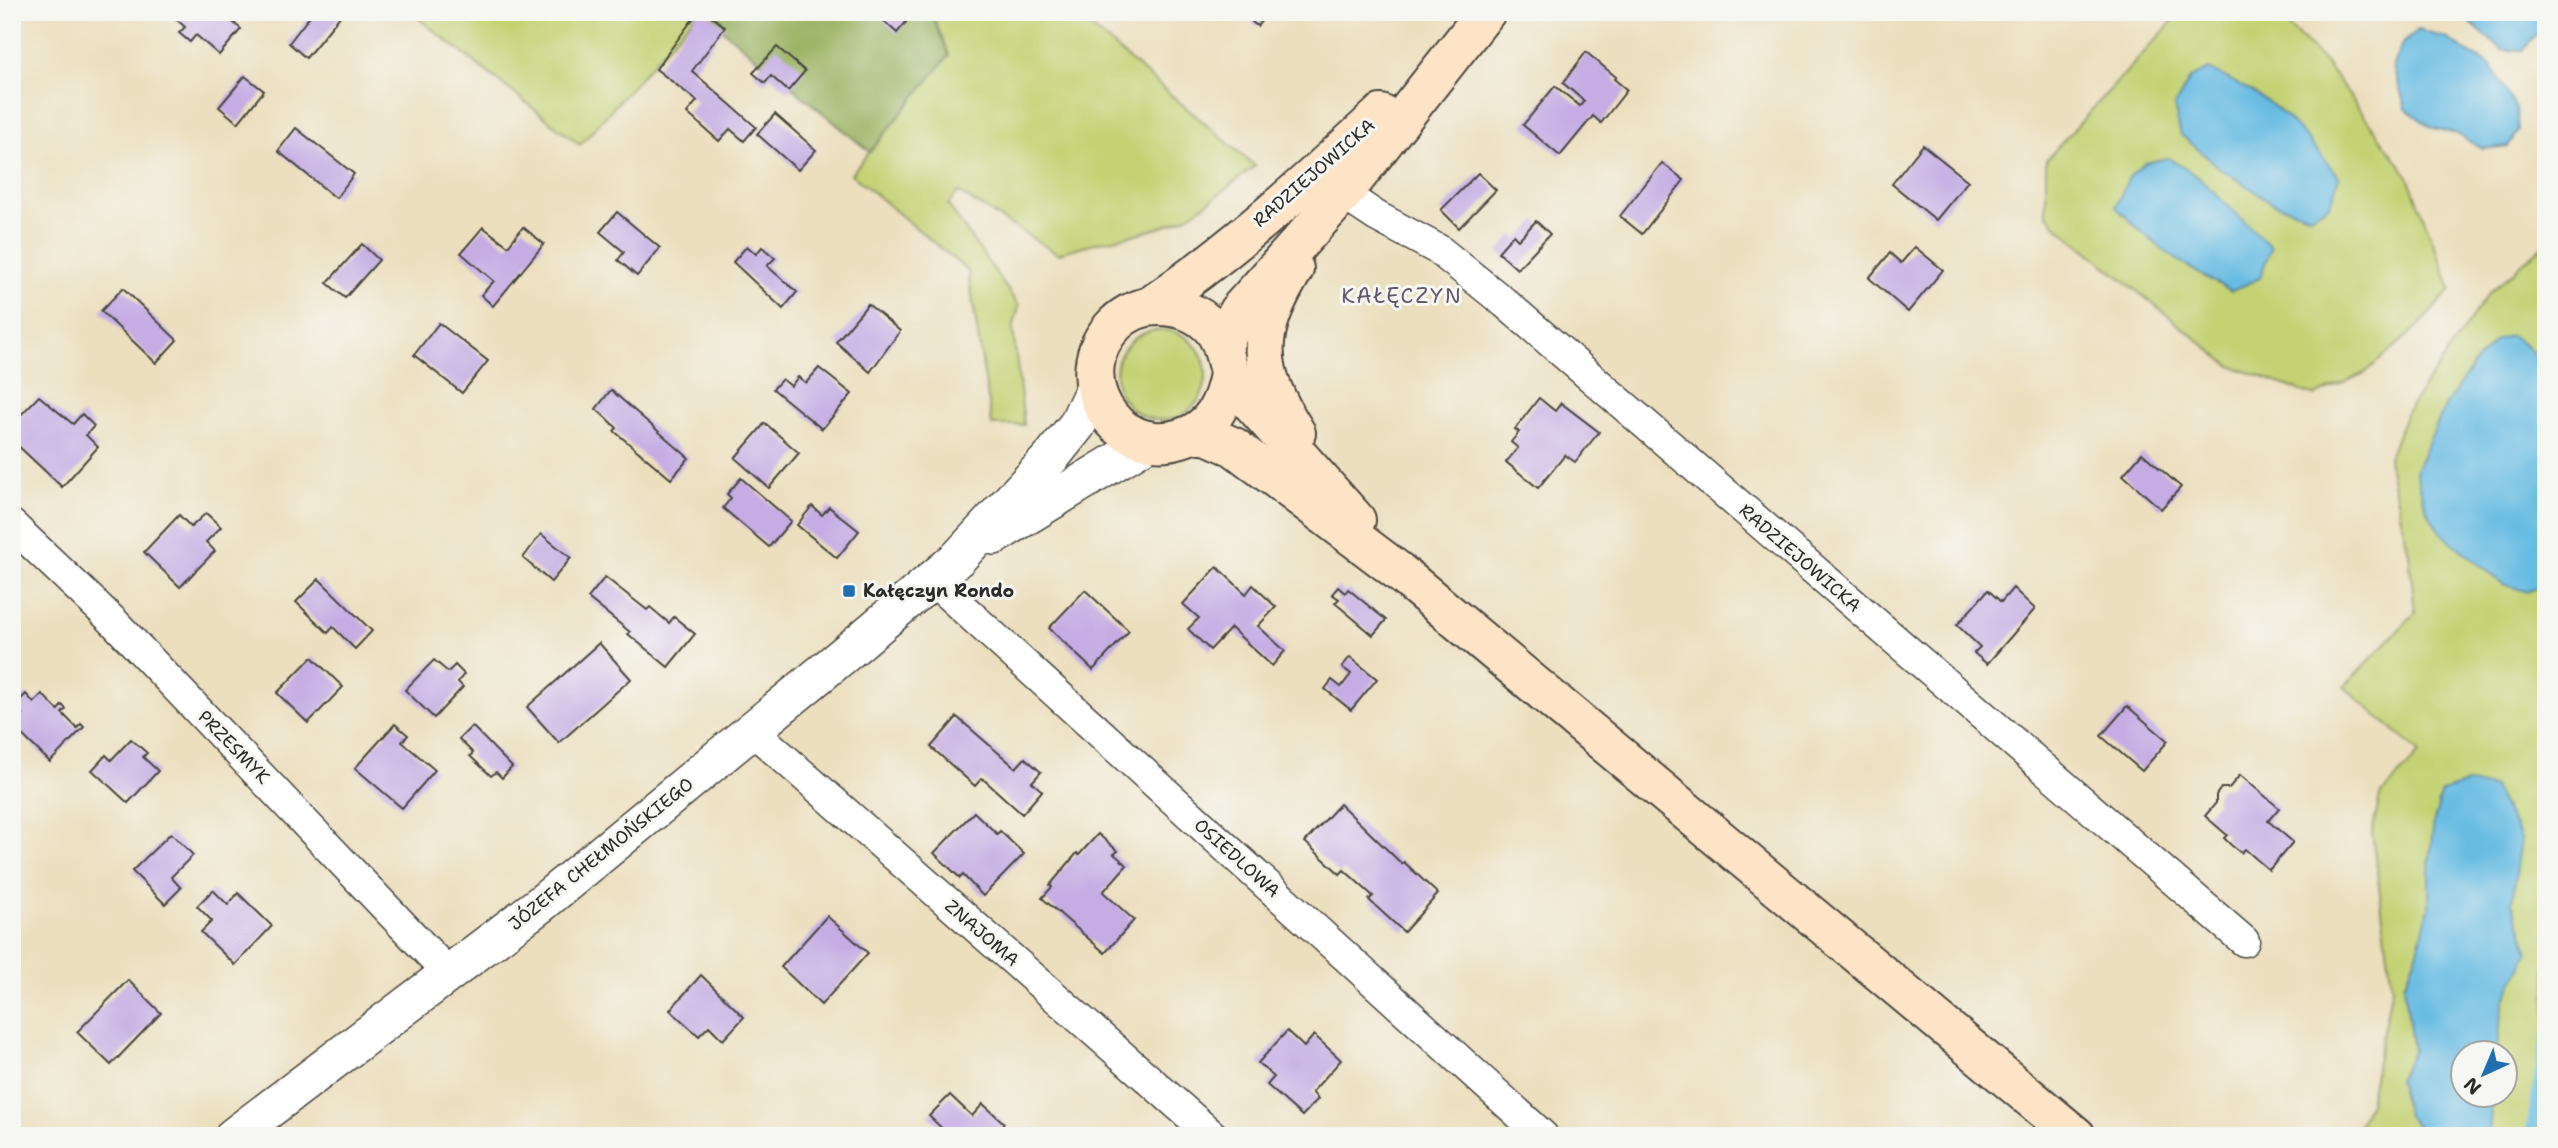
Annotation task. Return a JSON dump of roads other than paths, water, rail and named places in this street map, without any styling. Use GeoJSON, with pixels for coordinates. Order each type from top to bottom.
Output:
{"type":"FeatureCollection","features":[{"type":"Feature","properties":{"kind":"main road","name":"RADZIEJOWICKA"},"geometry":{"type":"LineString","coordinates":[[1226,360],[1238,311],[1343,194],[1478,22]]}},
{"type":"Feature","properties":{"kind":"main road","name":"RADZIEJOWICKA"},"geometry":{"type":"LineString","coordinates":[[1150,306],[1208,264],[1318,173],[1478,22]]}},
{"type":"Feature","properties":{"kind":"main road"},"geometry":{"type":"LineString","coordinates":[[1335,494],[1280,407],[1267,371],[1263,341],[1268,318],[1277,298],[1343,194]]}},
{"type":"Feature","properties":{"kind":"main road"},"geometry":{"type":"LineString","coordinates":[[1398,570],[1335,494],[1239,389],[1211,327],[1193,313],[1172,306],[1150,306],[1133,312],[1108,331],[1095,359],[1095,387],[1102,406],[1114,423],[1131,434],[1151,440],[1165,441],[1193,434],[1209,436],[1234,447],[1398,570],[2076,1136]]}},
{"type":"Feature","properties":{"kind":"main road"},"geometry":{"type":"LineString","coordinates":[[1193,434],[1212,419],[1224,398],[1226,360]]}},
{"type":"Feature","properties":{"kind":"street","name":"RADZIEJOWICKA"},"geometry":{"type":"LineString","coordinates":[[1343,194],[1376,216],[1439,250],[1505,303],[2244,941]]}},
{"type":"Feature","properties":{"kind":"street","name":"JÓZEFA CHEŁMOŃSKIEGO"},"geometry":{"type":"LineString","coordinates":[[234,1136],[542,903],[945,569],[1069,435],[1077,425],[1095,387]]}},
{"type":"Feature","properties":{"kind":"street","name":"JÓZEFA CHEŁMOŃSKIEGO"},"geometry":{"type":"LineString","coordinates":[[945,569],[1151,440]]}},
{"type":"Feature","properties":{"kind":"street","name":"PRZESMYK"},"geometry":{"type":"LineString","coordinates":[[12,525],[113,621],[449,974]]}},
{"type":"Feature","properties":{"kind":"street","name":"OSIEDLOWA"},"geometry":{"type":"LineString","coordinates":[[945,569],[1543,1136]]}},
{"type":"Feature","properties":{"kind":"street","name":"ZNAJOMA"},"geometry":{"type":"LineString","coordinates":[[752,730],[1213,1136]]}},
{"type":"Feature","properties":{"kind":"water"},"geometry":{"type":"Polygon","coordinates":[[[2458,12],[2546,12],[2541,28],[2523,50],[2502,50],[2458,12]]]}},
{"type":"Feature","properties":{"kind":"water"},"geometry":{"type":"Polygon","coordinates":[[[2418,30],[2446,38],[2491,66],[2516,109],[2518,131],[2508,146],[2483,149],[2456,134],[2431,127],[2406,109],[2393,67],[2402,44],[2418,30]]]}},
{"type":"Feature","properties":{"kind":"water"},"geometry":{"type":"Polygon","coordinates":[[[2209,69],[2268,102],[2301,133],[2339,177],[2330,205],[2310,216],[2271,202],[2221,169],[2181,135],[2174,107],[2190,78],[2209,69]]]}},
{"type":"Feature","properties":{"kind":"water"},"geometry":{"type":"Polygon","coordinates":[[[2168,158],[2197,176],[2271,247],[2260,278],[2232,291],[2170,255],[2116,207],[2129,177],[2145,163],[2168,158]]]}},
{"type":"Feature","properties":{"kind":"water"},"geometry":{"type":"Polygon","coordinates":[[[2511,335],[2531,350],[2546,379],[2546,583],[2528,592],[2503,584],[2440,532],[2426,508],[2415,470],[2447,403],[2473,365],[2495,340],[2511,335]]]}},
{"type":"Feature","properties":{"kind":"water"},"geometry":{"type":"Polygon","coordinates":[[[2466,784],[2493,787],[2521,838],[2512,903],[2529,952],[2504,1001],[2498,1040],[2450,1040],[2450,1110],[2491,1110],[2489,1136],[2427,1136],[2407,1115],[2398,1080],[2413,1052],[2404,985],[2418,951],[2429,907],[2429,862],[2434,821],[2442,792],[2466,784]]]}},
{"type":"Feature","properties":{"kind":"waterway"},"geometry":{"type":"LineString","coordinates":[[2530,1136],[2546,1037]]}},
{"type":"Feature","properties":{"kind":"place","name":"Kałęczyn Rondo"},"geometry":{"type":"Point","coordinates":[849,591]}},
{"type":"Feature","properties":{"kind":"district","name":"KAŁĘCZYN"},"geometry":{"type":"Point","coordinates":[1402,296]}}]}
